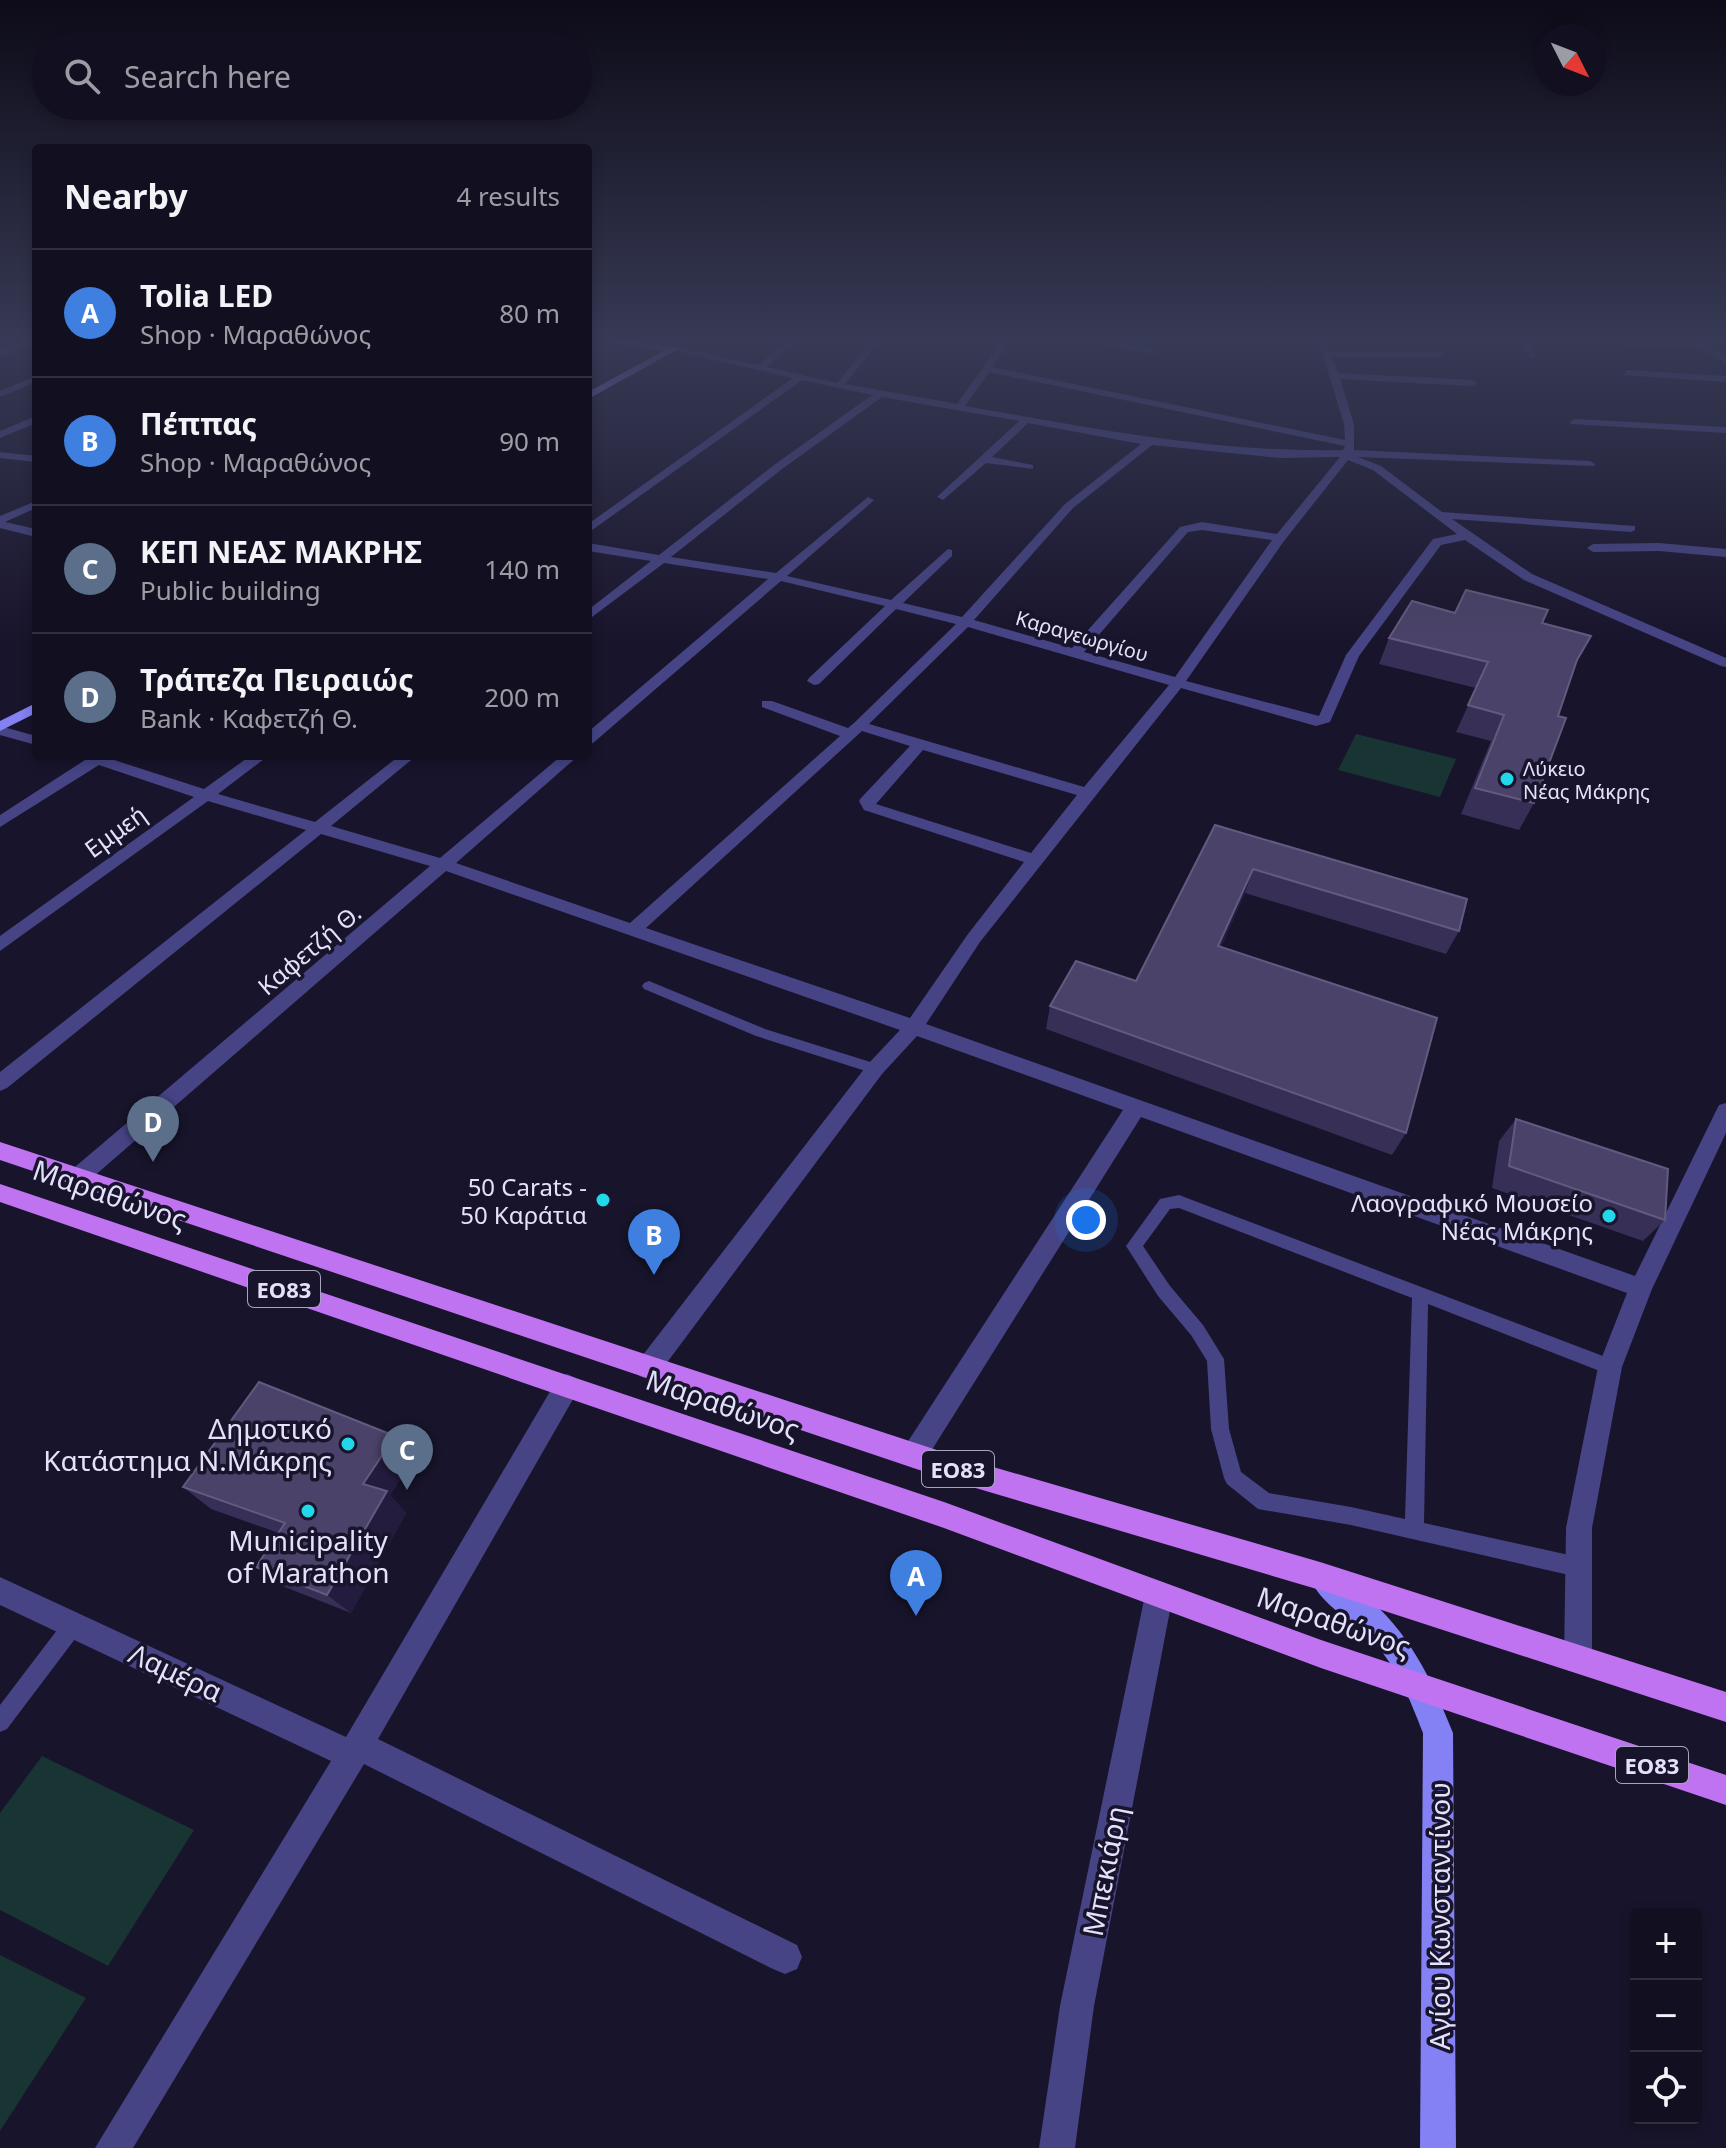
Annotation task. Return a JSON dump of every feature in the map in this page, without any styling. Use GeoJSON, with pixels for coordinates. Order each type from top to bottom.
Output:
{"type":"FeatureCollection","features":[{"type":"Feature","properties":{"kind":"main road","name":"Μαραθώνος"},"geometry":{"type":"LineString","coordinates":[[0,1151],[914,1455],[1320,1576],[1726,1707]]}},
{"type":"Feature","properties":{"kind":"main road","name":"Μαραθώνος"},"geometry":{"type":"LineString","coordinates":[[0,1193],[944,1515],[1421,1688],[1726,1790]]}},
{"type":"Feature","properties":{"kind":"street"},"geometry":{"type":"LineString","coordinates":[[592,526],[709,442]]}},
{"type":"Feature","properties":{"kind":"street"},"geometry":{"type":"LineString","coordinates":[[592,613],[813,442]]}},
{"type":"Feature","properties":{"kind":"street"},"geometry":{"type":"LineString","coordinates":[[943,497],[1001,442]]}},
{"type":"Feature","properties":{"kind":"street"},"geometry":{"type":"LineString","coordinates":[[632,931],[854,730],[965,622],[1069,506],[1150,442]]}},
{"type":"Feature","properties":{"kind":"street"},"geometry":{"type":"LineString","coordinates":[[1152,442],[1280,455],[1349,449],[1509,567],[1726,663]]}},
{"type":"Feature","properties":{"kind":"street"},"geometry":{"type":"LineString","coordinates":[[1318,442],[1376,453],[1590,464]]}},
{"type":"Feature","properties":{"kind":"street"},"geometry":{"type":"LineString","coordinates":[[648,1368],[875,1069],[914,1027],[974,938],[1034,860],[1177,684],[1280,538],[1336,472],[1349,449],[1349,442]]}},
{"type":"Feature","properties":{"kind":"street"},"geometry":{"type":"LineString","coordinates":[[0,455],[32,459]]}},
{"type":"Feature","properties":{"kind":"street"},"geometry":{"type":"LineString","coordinates":[[1280,455],[1336,472]]}},
{"type":"Feature","properties":{"kind":"street"},"geometry":{"type":"LineString","coordinates":[[983,459],[1029,467]]}},
{"type":"Feature","properties":{"kind":"street"},"geometry":{"type":"LineString","coordinates":[[592,737],[868,500]]}},
{"type":"Feature","properties":{"kind":"street"},"geometry":{"type":"LineString","coordinates":[[0,522],[32,506]]}},
{"type":"Feature","properties":{"kind":"street"},"geometry":{"type":"LineString","coordinates":[[1438,515],[1631,528]]}},
{"type":"Feature","properties":{"kind":"street"},"geometry":{"type":"LineString","coordinates":[[0,522],[32,532]]}},
{"type":"Feature","properties":{"kind":"street"},"geometry":{"type":"LineString","coordinates":[[1074,655],[1184,529],[1202,526],[1280,538]]}},
{"type":"Feature","properties":{"kind":"street","name":"Καραγεωργίου"},"geometry":{"type":"LineString","coordinates":[[592,548],[778,577],[965,622],[1306,722],[1325,719],[1353,655],[1437,542],[1468,536]]}},
{"type":"Feature","properties":{"kind":"street"},"geometry":{"type":"LineString","coordinates":[[1593,548],[1659,547],[1726,553]]}},
{"type":"Feature","properties":{"kind":"street"},"geometry":{"type":"LineString","coordinates":[[814,681],[948,553]]}},
{"type":"Feature","properties":{"kind":"street"},"geometry":{"type":"LineString","coordinates":[[767,704],[854,730],[920,744],[1087,793]]}},
{"type":"Feature","properties":{"kind":"street"},"geometry":{"type":"LineString","coordinates":[[0,728],[32,709]]}},
{"type":"Feature","properties":{"kind":"street"},"geometry":{"type":"LineString","coordinates":[[0,728],[32,740]]}},
{"type":"Feature","properties":{"kind":"street"},"geometry":{"type":"LineString","coordinates":[[920,744],[867,801],[870,807],[1034,860]]}},
{"type":"Feature","properties":{"kind":"street"},"geometry":{"type":"LineString","coordinates":[[0,822],[92,760]]}},
{"type":"Feature","properties":{"kind":"street"},"geometry":{"type":"LineString","coordinates":[[105,760],[315,829],[445,865],[914,1027],[1135,1109],[1641,1288]]}},
{"type":"Feature","properties":{"kind":"street","name":"Εμμεή"},"geometry":{"type":"LineString","coordinates":[[0,945],[254,760]]}},
{"type":"Feature","properties":{"kind":"street"},"geometry":{"type":"LineString","coordinates":[[0,1083],[403,760]]}},
{"type":"Feature","properties":{"kind":"street","name":"Καφετζή Θ."},"geometry":{"type":"LineString","coordinates":[[77,1178],[565,760]]}},
{"type":"Feature","properties":{"kind":"street"},"geometry":{"type":"LineString","coordinates":[[914,1455],[1135,1109]]}},
{"type":"Feature","properties":{"kind":"street"},"geometry":{"type":"LineString","coordinates":[[1578,1659],[1579,1528],[1610,1367],[1641,1288],[1726,1111]]}},
{"type":"Feature","properties":{"kind":"street"},"geometry":{"type":"LineString","coordinates":[[113,2148],[355,1750],[567,1386]]}},
{"type":"Feature","properties":{"kind":"street","name":"Μαραθώνος"},"geometry":{"type":"LineString","coordinates":[[1320,1576],[1383,1631],[1421,1688]]}},
{"type":"Feature","properties":{"kind":"street","name":"Λαμέρα"},"geometry":{"type":"LineString","coordinates":[[0,1591],[355,1750],[785,1957]]}},
{"type":"Feature","properties":{"kind":"street","name":"Μπεκιάρη"},"geometry":{"type":"LineString","coordinates":[[1057,2148],[1077,2006],[1159,1595]]}},
{"type":"Feature","properties":{"kind":"street","name":"Αγίου Κωνσταντίνου"},"geometry":{"type":"LineString","coordinates":[[1421,1688],[1438,1733],[1440,1754],[1438,2148]]}},
{"type":"Feature","properties":{"kind":"lane"},"geometry":{"type":"LineString","coordinates":[[649,986],[707,1014],[759,1034],[875,1069]]}},
{"type":"Feature","properties":{"kind":"lane"},"geometry":{"type":"LineString","coordinates":[[1578,1567],[1414,1530],[1265,1502],[1233,1478],[1220,1429],[1215,1359],[1134,1246],[1165,1204],[1179,1201],[1610,1367]]}},
{"type":"Feature","properties":{"kind":"lane"},"geometry":{"type":"LineString","coordinates":[[1414,1530],[1420,1293]]}},
{"type":"Feature","properties":{"kind":"lane"},"geometry":{"type":"LineString","coordinates":[[0,1722],[74,1624]]}},
{"type":"Feature","properties":{"kind":"green space"},"geometry":{"type":"Polygon","coordinates":[[[1356,734],[1456,759],[1440,797],[1338,770],[1356,734]]]}},
{"type":"Feature","properties":{"kind":"green space"},"geometry":{"type":"Polygon","coordinates":[[[42,1756],[194,1830],[108,1966],[0,1910],[0,1813],[42,1756]]]}},
{"type":"Feature","properties":{"kind":"green space"},"geometry":{"type":"Polygon","coordinates":[[[0,1955],[86,1998],[0,2131],[0,1955]]]}},
{"type":"Feature","properties":{"kind":"building"},"geometry":{"type":"Polygon","coordinates":[[[1466,590],[1548,610],[1542,623],[1591,636],[1577,660],[1558,716],[1566,718],[1534,803],[1475,788],[1504,715],[1468,705],[1488,662],[1389,638],[1412,601],[1455,613],[1466,590]]]}},
{"type":"Feature","properties":{"kind":"building"},"geometry":{"type":"Polygon","coordinates":[[[1215,825],[1467,899],[1459,931],[1253,869],[1218,946],[1437,1018],[1406,1133],[1050,1006],[1076,961],[1136,981],[1215,825]]]}},
{"type":"Feature","properties":{"kind":"building"},"geometry":{"type":"Polygon","coordinates":[[[1516,1119],[1668,1169],[1665,1220],[1509,1166],[1516,1119]]]}},
{"type":"Feature","properties":{"kind":"building","name":"Municipality of Marathon"},"geometry":{"type":"Polygon","coordinates":[[[259,1382],[395,1436],[363,1484],[387,1491],[327,1595],[256,1567],[285,1523],[183,1487],[259,1382]]]}},
{"type":"Feature","properties":{"kind":"place","name":"Λύκειο Νέας Μάκρης"},"geometry":{"type":"Point","coordinates":[1507,779]}},
{"type":"Feature","properties":{"kind":"place","name":"Τράπεζα Πειραιώς"},"geometry":{"type":"Point","coordinates":[153,1162]}},
{"type":"Feature","properties":{"kind":"place","name":"50 Carats - 50 Καράτια"},"geometry":{"type":"Point","coordinates":[603,1200]}},
{"type":"Feature","properties":{"kind":"place","name":"Λαογραφικό Μουσείο Νέας Μάκρης"},"geometry":{"type":"Point","coordinates":[1609,1216]}},
{"type":"Feature","properties":{"kind":"place","name":"Πέππας"},"geometry":{"type":"Point","coordinates":[654,1275]}},
{"type":"Feature","properties":{"kind":"place","name":"Δημοτικό Κατάστημα Ν.Μάκρης"},"geometry":{"type":"Point","coordinates":[348,1444]}},
{"type":"Feature","properties":{"kind":"place","name":"ΚΕΠ ΝΕΑΣ ΜΑΚΡΗΣ"},"geometry":{"type":"Point","coordinates":[407,1490]}},
{"type":"Feature","properties":{"kind":"place","name":"Municipality of Marathon"},"geometry":{"type":"Point","coordinates":[308,1511]}},
{"type":"Feature","properties":{"kind":"place","name":"Tolia LED"},"geometry":{"type":"Point","coordinates":[916,1616]}}]}
